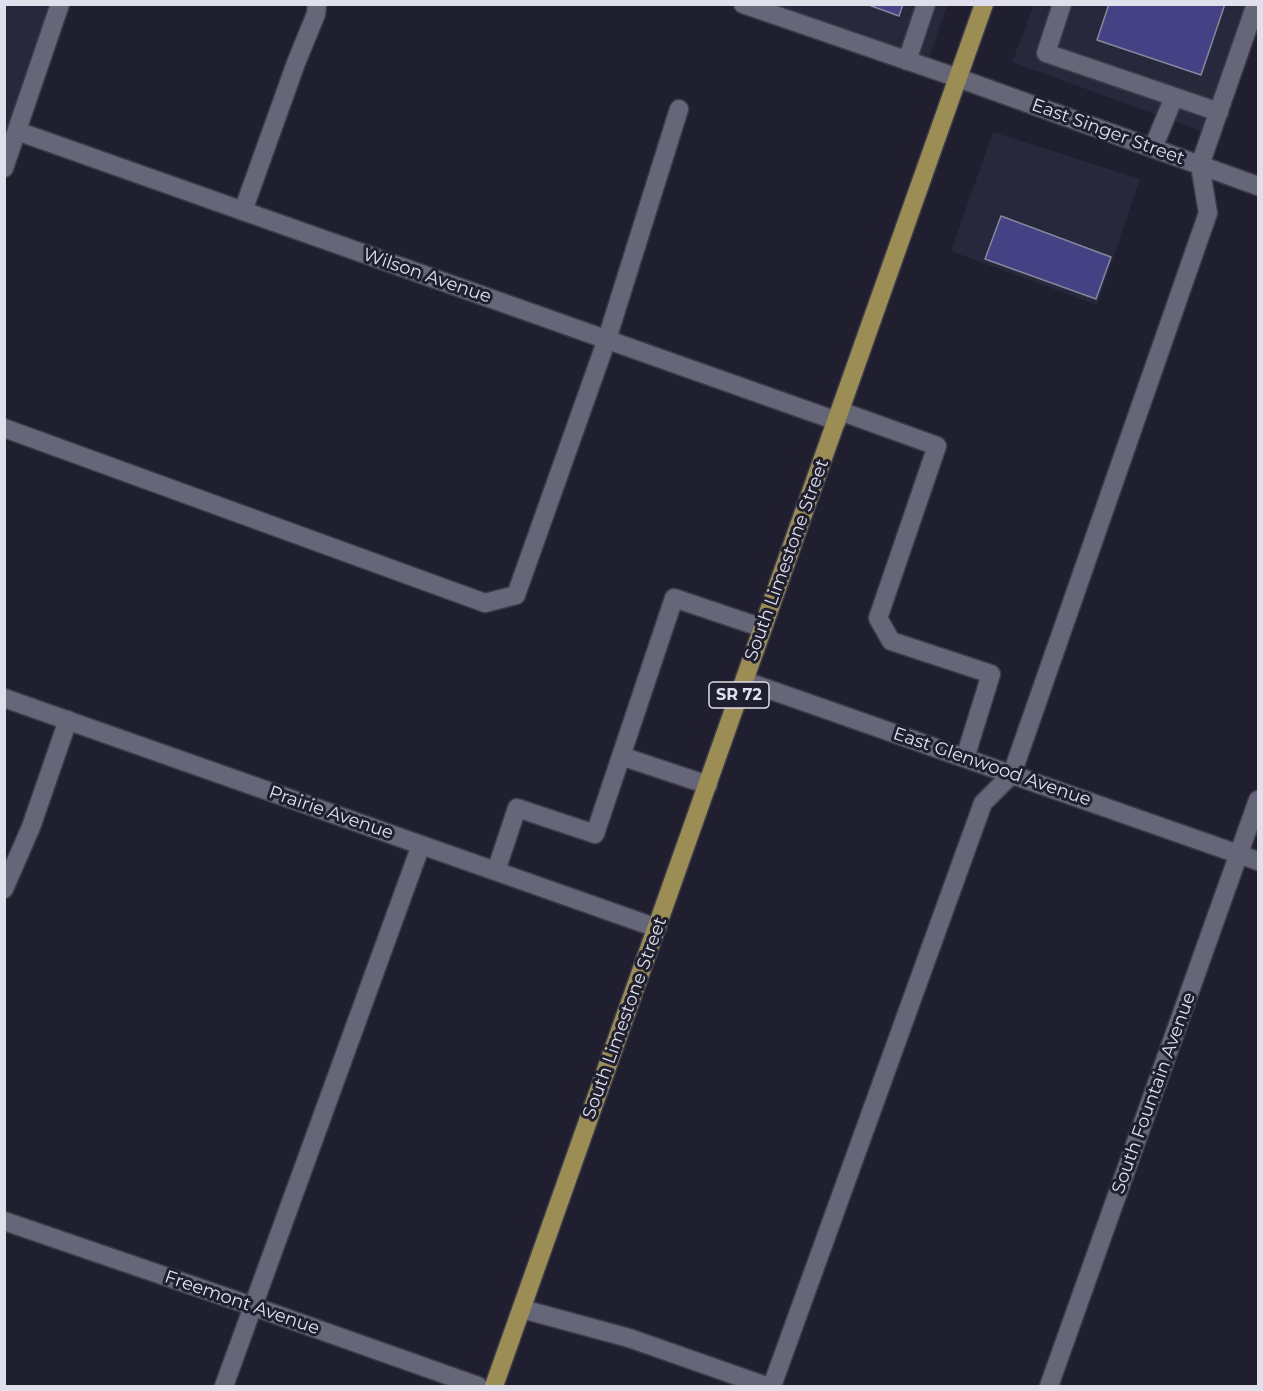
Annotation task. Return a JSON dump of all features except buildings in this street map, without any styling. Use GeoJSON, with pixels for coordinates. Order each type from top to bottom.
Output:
{"type":"FeatureCollection","features":[{"type":"Feature","properties":{"kind":"main road","name":"South Limestone Street"},"geometry":{"type":"LineString","coordinates":[[494,1386],[984,4]]}},
{"type":"Feature","properties":{"kind":"street"},"geometry":{"type":"LineString","coordinates":[[4,168],[11,129],[60,4]]}},
{"type":"Feature","properties":{"kind":"street"},"geometry":{"type":"LineString","coordinates":[[243,211],[316,14],[317,4]]}},
{"type":"Feature","properties":{"kind":"street","name":"East Singer Street"},"geometry":{"type":"LineString","coordinates":[[743,4],[958,78],[1258,186]]}},
{"type":"Feature","properties":{"kind":"street"},"geometry":{"type":"LineString","coordinates":[[908,61],[926,4]]}},
{"type":"Feature","properties":{"kind":"street"},"geometry":{"type":"LineString","coordinates":[[1062,4],[1046,53],[1219,112]]}},
{"type":"Feature","properties":{"kind":"street"},"geometry":{"type":"LineString","coordinates":[[772,1386],[984,803],[1012,774],[1208,213],[1200,165],[1256,4]]}},
{"type":"Feature","properties":{"kind":"street"},"geometry":{"type":"LineString","coordinates":[[1153,148],[1174,97]]}},
{"type":"Feature","properties":{"kind":"street"},"geometry":{"type":"LineString","coordinates":[[4,428],[484,603],[516,595],[607,339],[679,109]]}},
{"type":"Feature","properties":{"kind":"street","name":"Wilson Avenue"},"geometry":{"type":"LineString","coordinates":[[11,129],[607,339],[838,416],[937,446],[878,618],[891,641],[991,674],[965,758]]}},
{"type":"Feature","properties":{"kind":"street"},"geometry":{"type":"LineString","coordinates":[[496,872],[517,808],[595,834],[675,598],[763,628]]}},
{"type":"Feature","properties":{"kind":"street","name":"East Glenwood Avenue"},"geometry":{"type":"LineString","coordinates":[[744,681],[1258,861]]}},
{"type":"Feature","properties":{"kind":"street","name":"Prairie Avenue"},"geometry":{"type":"LineString","coordinates":[[4,698],[657,928]]}},
{"type":"Feature","properties":{"kind":"street"},"geometry":{"type":"LineString","coordinates":[[4,888],[31,827],[68,720]]}},
{"type":"Feature","properties":{"kind":"street"},"geometry":{"type":"LineString","coordinates":[[621,756],[708,785]]}},
{"type":"Feature","properties":{"kind":"street","name":"South Fountain Avenue"},"geometry":{"type":"LineString","coordinates":[[1048,1386],[1258,800]]}},
{"type":"Feature","properties":{"kind":"street"},"geometry":{"type":"LineString","coordinates":[[224,1386],[422,845]]}},
{"type":"Feature","properties":{"kind":"street","name":"Freemont Avenue"},"geometry":{"type":"LineString","coordinates":[[4,1221],[478,1386]]}},
{"type":"Feature","properties":{"kind":"street"},"geometry":{"type":"LineString","coordinates":[[522,1309],[629,1338],[766,1386]]}},
{"type":"Feature","properties":{"kind":"shaded area"},"geometry":{"type":"Polygon","coordinates":[[[5,5],[60,5],[5,168],[5,5]]]}},
{"type":"Feature","properties":{"kind":"shaded area"},"geometry":{"type":"Polygon","coordinates":[[[733,5],[947,5],[924,72],[733,5]]]}},
{"type":"Feature","properties":{"kind":"shaded area"},"geometry":{"type":"Polygon","coordinates":[[[1034,5],[1258,5],[1258,28],[1220,138],[1012,62],[1034,5]]]}},
{"type":"Feature","properties":{"kind":"shaded area"},"geometry":{"type":"Polygon","coordinates":[[[993,132],[1140,179],[1097,305],[951,251],[993,132]]]}}]}
